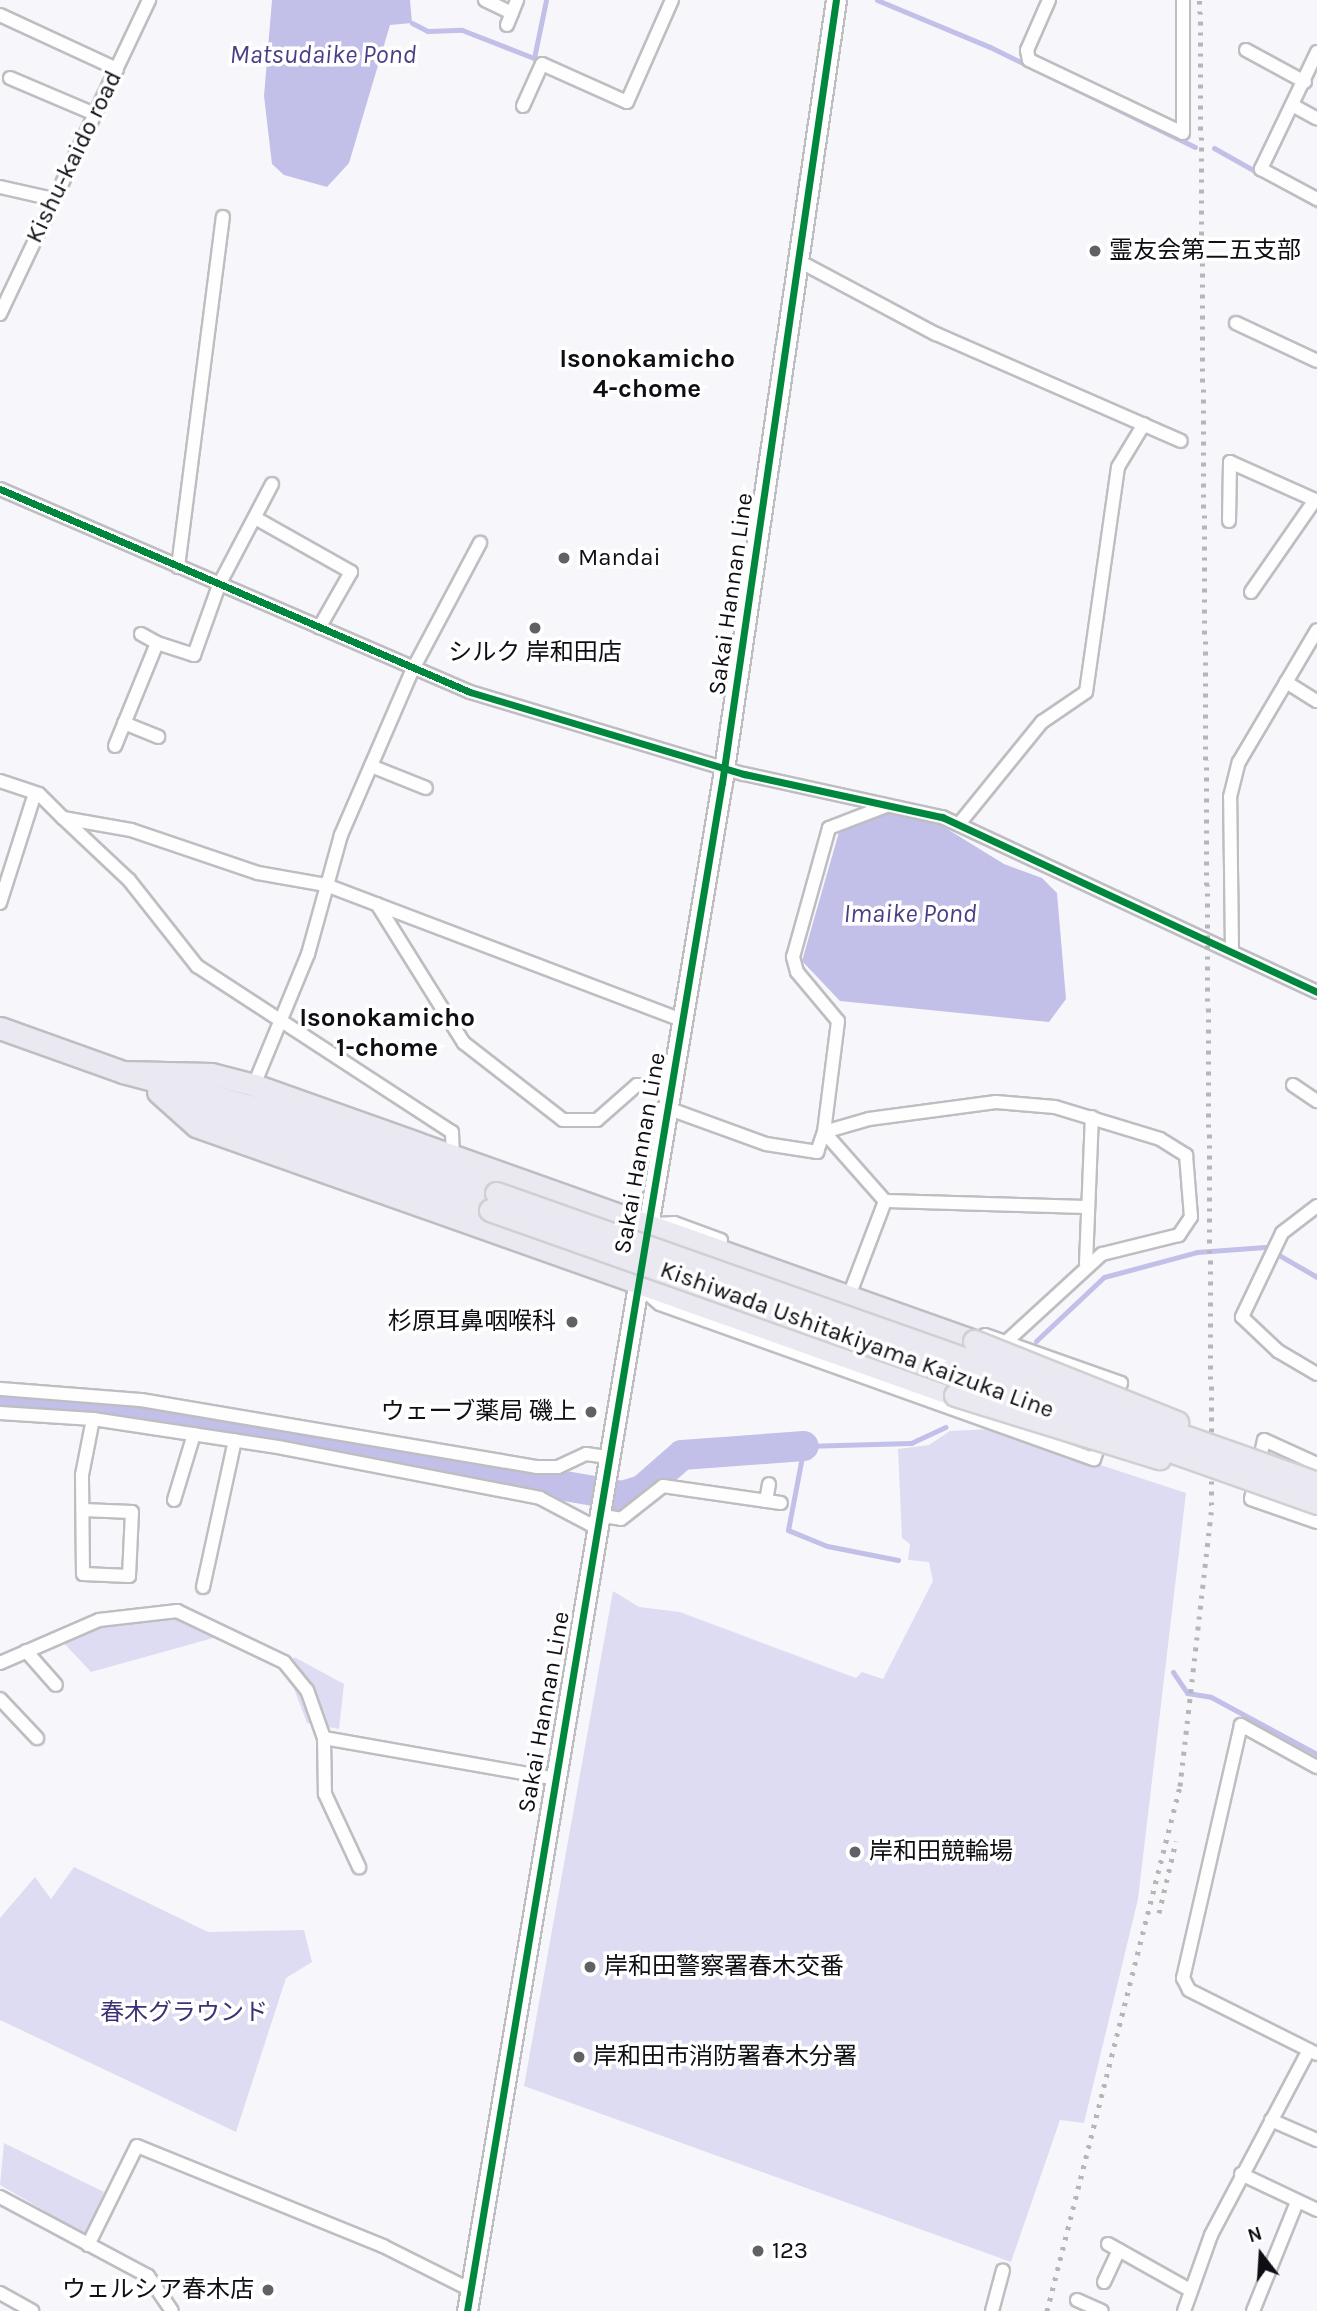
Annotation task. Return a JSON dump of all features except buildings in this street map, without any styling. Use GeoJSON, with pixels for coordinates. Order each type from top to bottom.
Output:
{"type":"FeatureCollection","features":[{"type":"Feature","properties":{"kind":"main road","name":"Sakai Hannan Line"},"geometry":{"type":"LineString","coordinates":[[467,2311],[551,1778],[725,767],[836,0]]}},
{"type":"Feature","properties":{"kind":"main road","name":"Kishiwada Ushitakiyama Kaizuka Line"},"geometry":{"type":"LineString","coordinates":[[0,1028],[123,1072],[262,1109],[493,1201]]}},
{"type":"Feature","properties":{"kind":"main road"},"geometry":{"type":"LineString","coordinates":[[123,1072],[211,1074],[254,1086],[647,1224],[974,1340],[1156,1410],[1228,1461]]}},
{"type":"Feature","properties":{"kind":"main road","name":"Kishiwada Ushitakiyama Kaizuka Line"},"geometry":{"type":"LineString","coordinates":[[123,1072],[158,1092],[493,1201],[1228,1461],[1317,1483]]}},
{"type":"Feature","properties":{"kind":"main road"},"geometry":{"type":"LineString","coordinates":[[158,1092],[196,1126],[955,1395],[1122,1451],[1228,1461]]}},
{"type":"Feature","properties":{"kind":"main road","name":"Kishiwada Ushitakiyama Kaizuka Line"},"geometry":{"type":"LineString","coordinates":[[1228,1461],[1317,1503]]}},
{"type":"Feature","properties":{"kind":"street","name":"Kishu-kaido road"},"geometry":{"type":"LineString","coordinates":[[0,314],[149,0]]}},
{"type":"Feature","properties":{"kind":"street"},"geometry":{"type":"LineString","coordinates":[[485,0],[509,19],[517,0]]}},
{"type":"Feature","properties":{"kind":"street"},"geometry":{"type":"LineString","coordinates":[[523,106],[542,64],[627,102],[672,0]]}},
{"type":"Feature","properties":{"kind":"street"},"geometry":{"type":"LineString","coordinates":[[1049,0],[1027,50],[1030,60],[1183,133],[1183,0]]}},
{"type":"Feature","properties":{"kind":"street"},"geometry":{"type":"LineString","coordinates":[[0,15],[117,69]]}},
{"type":"Feature","properties":{"kind":"street"},"geometry":{"type":"LineString","coordinates":[[1246,50],[1305,82]]}},
{"type":"Feature","properties":{"kind":"street"},"geometry":{"type":"LineString","coordinates":[[1317,52],[1294,106],[1261,169],[1317,199]]}},
{"type":"Feature","properties":{"kind":"street"},"geometry":{"type":"LineString","coordinates":[[10,78],[94,114]]}},
{"type":"Feature","properties":{"kind":"street"},"geometry":{"type":"LineString","coordinates":[[1294,106],[1317,119]]}},
{"type":"Feature","properties":{"kind":"street"},"geometry":{"type":"LineString","coordinates":[[0,187],[53,199]]}},
{"type":"Feature","properties":{"kind":"street"},"geometry":{"type":"LineString","coordinates":[[178,567],[223,217]]}},
{"type":"Feature","properties":{"kind":"street"},"geometry":{"type":"LineString","coordinates":[[799,261],[936,334],[1181,441]]}},
{"type":"Feature","properties":{"kind":"street"},"geometry":{"type":"LineString","coordinates":[[1236,323],[1317,361]]}},
{"type":"Feature","properties":{"kind":"street"},"geometry":{"type":"LineString","coordinates":[[958,824],[1042,722],[1086,692],[1118,467],[1144,424]]}},
{"type":"Feature","properties":{"kind":"street"},"geometry":{"type":"LineString","coordinates":[[1229,521],[1230,462],[1316,500],[1251,592]]}},
{"type":"Feature","properties":{"kind":"street"},"geometry":{"type":"LineString","coordinates":[[141,634],[157,643],[194,655],[219,585],[257,519],[272,484]]}},
{"type":"Feature","properties":{"kind":"street"},"geometry":{"type":"LineString","coordinates":[[0,489],[413,669],[561,724],[958,824],[1317,992]]}},
{"type":"Feature","properties":{"kind":"street"},"geometry":{"type":"LineString","coordinates":[[257,519],[351,572],[319,628]]}},
{"type":"Feature","properties":{"kind":"street"},"geometry":{"type":"LineString","coordinates":[[254,1086],[371,766],[413,669],[480,543]]}},
{"type":"Feature","properties":{"kind":"street"},"geometry":{"type":"LineString","coordinates":[[1232,950],[1230,797],[1239,761],[1317,630]]}},
{"type":"Feature","properties":{"kind":"street"},"geometry":{"type":"LineString","coordinates":[[115,746],[157,643]]}},
{"type":"Feature","properties":{"kind":"street"},"geometry":{"type":"LineString","coordinates":[[1286,682],[1317,701]]}},
{"type":"Feature","properties":{"kind":"street"},"geometry":{"type":"LineString","coordinates":[[124,723],[158,737]]}},
{"type":"Feature","properties":{"kind":"street"},"geometry":{"type":"LineString","coordinates":[[371,766],[426,788]]}},
{"type":"Feature","properties":{"kind":"street"},"geometry":{"type":"LineString","coordinates":[[0,781],[35,793],[63,818],[129,880],[197,966],[452,1132],[453,1157]]}},
{"type":"Feature","properties":{"kind":"street"},"geometry":{"type":"LineString","coordinates":[[0,903],[6,870],[35,793]]}},
{"type":"Feature","properties":{"kind":"street"},"geometry":{"type":"LineString","coordinates":[[667,1108],[766,1144],[817,1152],[824,1132],[838,1021],[797,972],[794,942],[829,828],[887,806]]}},
{"type":"Feature","properties":{"kind":"street"},"geometry":{"type":"LineString","coordinates":[[63,818],[119,827],[258,873],[326,885],[682,1020]]}},
{"type":"Feature","properties":{"kind":"street"},"geometry":{"type":"LineString","coordinates":[[376,904],[464,1042],[563,1120],[597,1120],[637,1085],[671,1086]]}},
{"type":"Feature","properties":{"kind":"street"},"geometry":{"type":"LineString","coordinates":[[1293,1085],[1317,1101]]}},
{"type":"Feature","properties":{"kind":"street"},"geometry":{"type":"LineString","coordinates":[[824,1132],[869,1119],[996,1102],[1092,1117],[1160,1139],[1186,1155],[1191,1217],[1179,1235],[1086,1264],[1006,1342]]}},
{"type":"Feature","properties":{"kind":"street"},"geometry":{"type":"LineString","coordinates":[[1086,1264],[1092,1117]]}},
{"type":"Feature","properties":{"kind":"street"},"geometry":{"type":"LineString","coordinates":[[824,1132],[885,1201],[1088,1207]]}},
{"type":"Feature","properties":{"kind":"street"},"geometry":{"type":"LineString","coordinates":[[852,1288],[885,1201]]}},
{"type":"Feature","properties":{"kind":"street"},"geometry":{"type":"LineString","coordinates":[[1317,1206],[1282,1233],[1242,1317],[1278,1351],[1317,1374]]}},
{"type":"Feature","properties":{"kind":"street"},"geometry":{"type":"LineString","coordinates":[[637,1284],[660,1304],[1094,1459],[1121,1383],[674,1223],[647,1224]]}},
{"type":"Feature","properties":{"kind":"street"},"geometry":{"type":"LineString","coordinates":[[0,1389],[117,1397],[537,1467],[558,1467],[586,1454],[607,1461]]}},
{"type":"Feature","properties":{"kind":"street"},"geometry":{"type":"LineString","coordinates":[[0,1413],[93,1419],[278,1447],[540,1498],[597,1517],[621,1519],[663,1486],[782,1503]]}},
{"type":"Feature","properties":{"kind":"street"},"geometry":{"type":"LineString","coordinates":[[83,1510],[132,1511],[129,1576],[83,1574],[83,1510],[93,1419]]}},
{"type":"Feature","properties":{"kind":"street"},"geometry":{"type":"LineString","coordinates":[[278,1447],[282,1425]]}},
{"type":"Feature","properties":{"kind":"street"},"geometry":{"type":"LineString","coordinates":[[174,1500],[194,1434]]}},
{"type":"Feature","properties":{"kind":"street"},"geometry":{"type":"LineString","coordinates":[[203,1587],[235,1440]]}},
{"type":"Feature","properties":{"kind":"street"},"geometry":{"type":"LineString","coordinates":[[1317,1464],[1264,1440],[1251,1499],[1317,1522]]}},
{"type":"Feature","properties":{"kind":"street"},"geometry":{"type":"LineString","coordinates":[[704,1491],[709,1476]]}},
{"type":"Feature","properties":{"kind":"street"},"geometry":{"type":"LineString","coordinates":[[766,1501],[769,1484]]}},
{"type":"Feature","properties":{"kind":"street"},"geometry":{"type":"LineString","coordinates":[[0,1663],[99,1620],[177,1611],[284,1662],[307,1690],[324,1738],[325,1794],[359,1867]]}},
{"type":"Feature","properties":{"kind":"street"},"geometry":{"type":"LineString","coordinates":[[26,1651],[55,1685]]}},
{"type":"Feature","properties":{"kind":"street"},"geometry":{"type":"LineString","coordinates":[[0,1699],[37,1738]]}},
{"type":"Feature","properties":{"kind":"street"},"geometry":{"type":"LineString","coordinates":[[1184,2311],[1190,2290],[1241,2174],[1313,2052],[1189,1990],[1183,1978],[1241,1725],[1317,1767]]}},
{"type":"Feature","properties":{"kind":"street"},"geometry":{"type":"LineString","coordinates":[[324,1738],[551,1778]]}},
{"type":"Feature","properties":{"kind":"street"},"geometry":{"type":"LineString","coordinates":[[1271,2120],[1317,2140]]}},
{"type":"Feature","properties":{"kind":"street"},"geometry":{"type":"LineString","coordinates":[[88,2245],[137,2146],[383,2246],[471,2290]]}},
{"type":"Feature","properties":{"kind":"street"},"geometry":{"type":"LineString","coordinates":[[1241,2174],[1317,2210]]}},
{"type":"Feature","properties":{"kind":"street"},"geometry":{"type":"LineString","coordinates":[[0,2197],[148,2276],[172,2311]]}},
{"type":"Feature","properties":{"kind":"street"},"geometry":{"type":"LineString","coordinates":[[1253,2311],[1297,2202]]}},
{"type":"Feature","properties":{"kind":"street"},"geometry":{"type":"LineString","coordinates":[[1104,2283],[1113,2247],[1190,2290]]}},
{"type":"Feature","properties":{"kind":"street"},"geometry":{"type":"LineString","coordinates":[[992,2311],[1003,2270]]}},
{"type":"Feature","properties":{"kind":"street"},"geometry":{"type":"LineString","coordinates":[[0,2292],[32,2311]]}},
{"type":"Feature","properties":{"kind":"street"},"geometry":{"type":"LineString","coordinates":[[1077,2300],[1102,2311]]}},
{"type":"Feature","properties":{"kind":"green space","name":"岸和田競輪場"},"geometry":{"type":"Polygon","coordinates":[[[991,1429],[1186,1493],[1138,1899],[1084,2123],[1060,2120],[1011,2262],[524,2086],[613,1591],[639,1607],[680,1612],[856,1678],[862,1672],[883,1679],[933,1581],[929,1562],[908,1560],[910,1544],[902,1538],[898,1449],[929,1445],[950,1431],[991,1429]]]}},
{"type":"Feature","properties":{"kind":"green space"},"geometry":{"type":"Polygon","coordinates":[[[178,1616],[224,1635],[91,1672],[60,1639],[96,1624],[178,1616]]]}},
{"type":"Feature","properties":{"kind":"green space"},"geometry":{"type":"Polygon","coordinates":[[[294,1657],[344,1684],[339,1729],[307,1723],[287,1670],[294,1657]]]}},
{"type":"Feature","properties":{"kind":"green space","name":"春木グラウンド"},"geometry":{"type":"Polygon","coordinates":[[[74,1867],[208,1932],[304,1930],[312,1962],[286,1978],[236,2132],[0,2020],[0,1918],[35,1877],[51,1899],[74,1867]]]}},
{"type":"Feature","properties":{"kind":"green space"},"geometry":{"type":"Polygon","coordinates":[[[4,2143],[104,2192],[86,2235],[0,2185],[4,2143]]]}},
{"type":"Feature","properties":{"kind":"water","name":"Matsudaike Pond"},"geometry":{"type":"Polygon","coordinates":[[[272,0],[410,0],[412,23],[390,25],[349,163],[327,187],[284,175],[272,164],[264,96],[272,0]]]}},
{"type":"Feature","properties":{"kind":"water","name":"Imaike Pond"},"geometry":{"type":"Polygon","coordinates":[[[887,813],[939,824],[1004,864],[1042,878],[1057,893],[1066,999],[1049,1022],[840,1001],[802,961],[839,832],[887,813]]]}},
{"type":"Feature","properties":{"kind":"waterway"},"geometry":{"type":"LineString","coordinates":[[412,23],[428,31],[462,30],[534,58],[546,0]]}},
{"type":"Feature","properties":{"kind":"waterway"},"geometry":{"type":"LineString","coordinates":[[877,0],[990,47],[1195,147]]}},
{"type":"Feature","properties":{"kind":"waterway"},"geometry":{"type":"LineString","coordinates":[[1214,148],[1317,206]]}},
{"type":"Feature","properties":{"kind":"waterway"},"geometry":{"type":"LineString","coordinates":[[1036,1341],[1104,1277],[1197,1252],[1265,1247],[1317,1277]]}},
{"type":"Feature","properties":{"kind":"waterway"},"geometry":{"type":"LineString","coordinates":[[0,1401],[127,1409],[622,1496],[642,1490],[682,1455],[804,1446]]}},
{"type":"Feature","properties":{"kind":"waterway"},"geometry":{"type":"LineString","coordinates":[[898,1560],[827,1546],[788,1530],[804,1446],[911,1443],[946,1427]]}},
{"type":"Feature","properties":{"kind":"waterway"},"geometry":{"type":"LineString","coordinates":[[1173,1672],[1187,1693],[1211,1697],[1317,1754]]}},
{"type":"Feature","properties":{"kind":"railway"},"geometry":{"type":"LineString","coordinates":[[1047,2311],[1180,1786],[1212,1505],[1200,0]]}},
{"type":"Feature","properties":{"kind":"railway"},"geometry":{"type":"LineString","coordinates":[[1159,1913],[1176,1841]]}},
{"type":"Feature","properties":{"kind":"cycle path"},"geometry":{"type":"LineString","coordinates":[[467,2311],[722,783],[836,0]]}},
{"type":"Feature","properties":{"kind":"cycle path"},"geometry":{"type":"LineString","coordinates":[[0,489],[470,692],[744,774],[942,817],[1317,992]]}},
{"type":"Feature","properties":{"kind":"place","name":"霊友会第二五支部"},"geometry":{"type":"Point","coordinates":[1095,251]}},
{"type":"Feature","properties":{"kind":"place","name":"Mandai"},"geometry":{"type":"Point","coordinates":[564,558]}},
{"type":"Feature","properties":{"kind":"place","name":"シルク 岸和田店"},"geometry":{"type":"Point","coordinates":[535,628]}},
{"type":"Feature","properties":{"kind":"place","name":"杉原耳鼻咽喉科"},"geometry":{"type":"Point","coordinates":[572,1322]}},
{"type":"Feature","properties":{"kind":"place","name":"ウェーブ薬局 磯上"},"geometry":{"type":"Point","coordinates":[591,1412]}},
{"type":"Feature","properties":{"kind":"place","name":"岸和田競輪場"},"geometry":{"type":"Point","coordinates":[855,1852]}},
{"type":"Feature","properties":{"kind":"place","name":"岸和田警察署春木交番"},"geometry":{"type":"Point","coordinates":[590,1967]}},
{"type":"Feature","properties":{"kind":"place","name":"岸和田市消防署春木分署"},"geometry":{"type":"Point","coordinates":[579,2057]}},
{"type":"Feature","properties":{"kind":"place","name":"123"},"geometry":{"type":"Point","coordinates":[758,2251]}},
{"type":"Feature","properties":{"kind":"place","name":"ウェルシア春木店"},"geometry":{"type":"Point","coordinates":[268,2290]}},
{"type":"Feature","properties":{"kind":"district","name":"Isonokamicho 4-chome"},"geometry":{"type":"Point","coordinates":[647,374]}},
{"type":"Feature","properties":{"kind":"district","name":"Isonokamicho 1-chome"},"geometry":{"type":"Point","coordinates":[387,1033]}}]}
